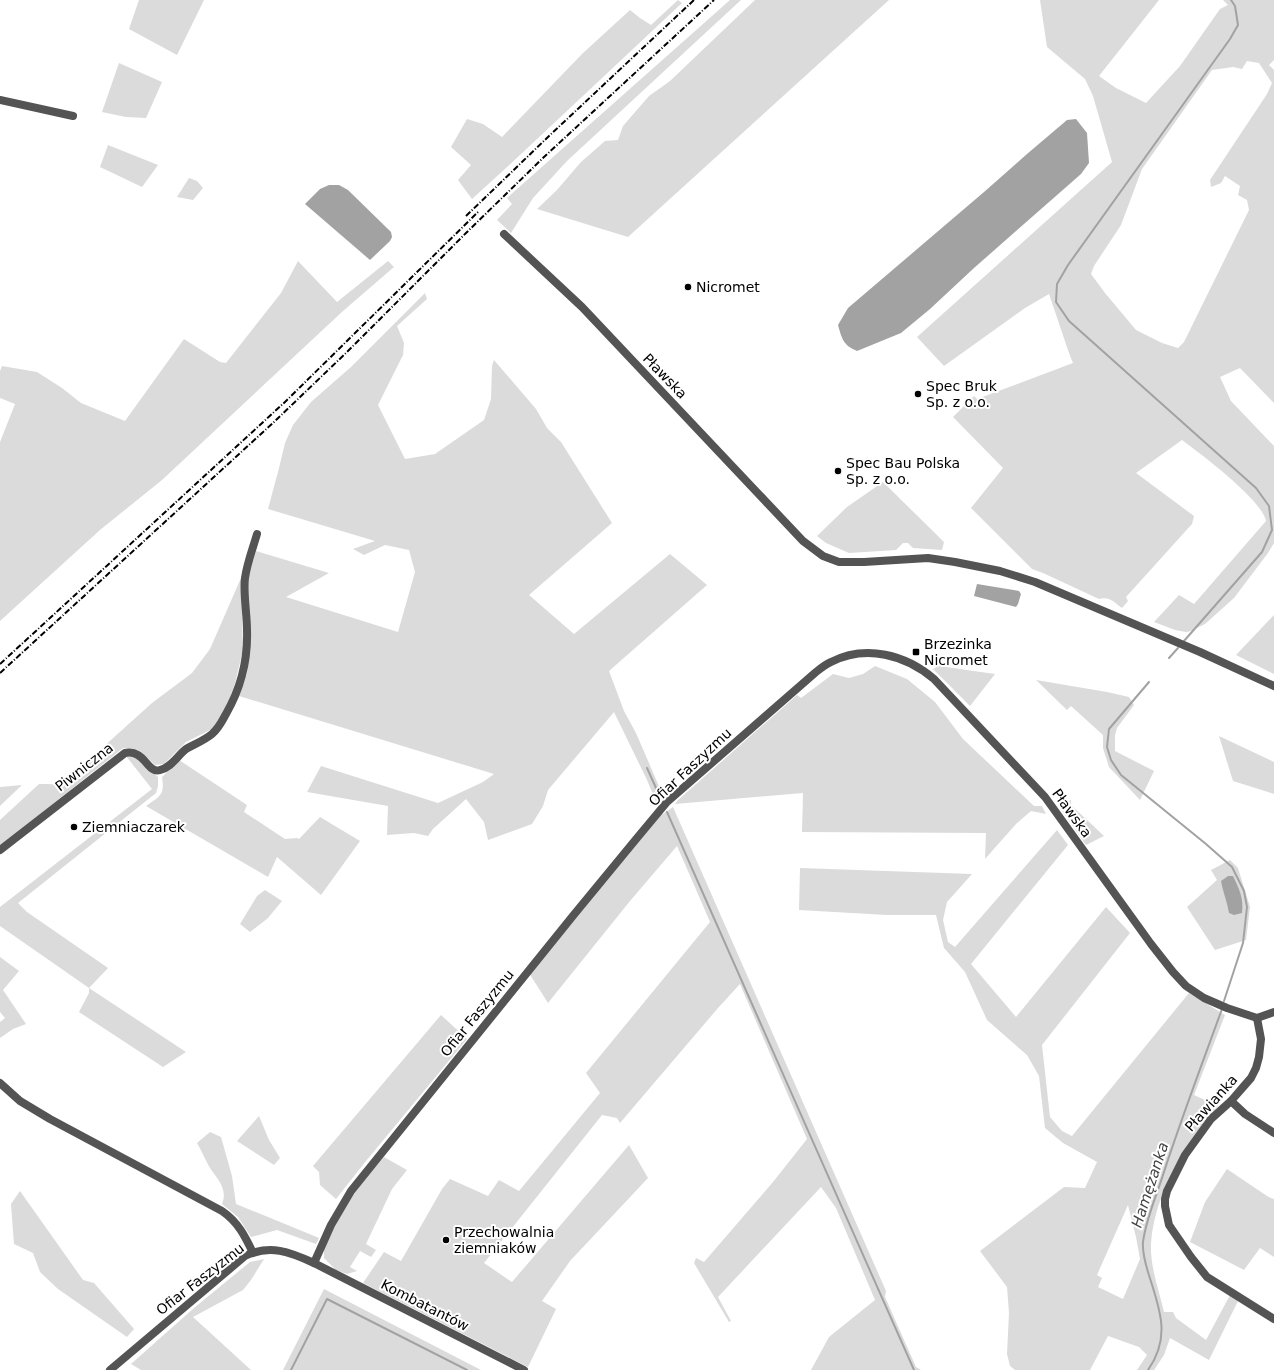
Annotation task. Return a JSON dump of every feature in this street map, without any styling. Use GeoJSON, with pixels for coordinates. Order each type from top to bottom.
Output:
{"type":"FeatureCollection","features":[{"type":"Feature","properties":{"kind":"street"},"geometry":{"type":"LineString","coordinates":[[0,100],[73,116]]}},
{"type":"Feature","properties":{"kind":"street","name":"Pławska"},"geometry":{"type":"LineString","coordinates":[[504,234],[582,307],[803,541],[823,556],[839,562],[928,558],[1000,571],[1035,582],[1200,652],[1274,686]]}},
{"type":"Feature","properties":{"kind":"street","name":"Piwniczna"},"geometry":{"type":"LineString","coordinates":[[0,850],[125,752],[138,754],[154,770],[160,770],[167,767],[186,750],[212,734],[219,727],[240,683],[245,666],[247,636],[245,578],[257,534]]}},
{"type":"Feature","properties":{"kind":"street","name":"Pławska"},"geometry":{"type":"LineString","coordinates":[[878,653],[905,660],[924,670],[934,678],[1045,797],[1150,944],[1186,986],[1204,998],[1227,1008],[1257,1018]]}},
{"type":"Feature","properties":{"kind":"street","name":"Ofiar Faszyzmu"},"geometry":{"type":"LineString","coordinates":[[110,1370],[239,1262],[253,1253],[271,1250],[294,1253],[314,1263],[331,1225],[351,1191],[667,802],[816,672],[831,662],[848,655],[878,653]]}},
{"type":"Feature","properties":{"kind":"street"},"geometry":{"type":"LineString","coordinates":[[1257,1018],[1274,1012]]}},
{"type":"Feature","properties":{"kind":"street","name":"Pławianka"},"geometry":{"type":"LineString","coordinates":[[1257,1018],[1261,1039],[1259,1057],[1251,1078],[1231,1101],[1211,1119],[1185,1155],[1167,1191],[1165,1199],[1169,1225],[1207,1277],[1274,1319]]}},
{"type":"Feature","properties":{"kind":"street"},"geometry":{"type":"LineString","coordinates":[[0,1083],[20,1101],[44,1116],[222,1211],[240,1228],[253,1253]]}},
{"type":"Feature","properties":{"kind":"street"},"geometry":{"type":"LineString","coordinates":[[1231,1101],[1245,1114],[1274,1133]]}},
{"type":"Feature","properties":{"kind":"street","name":"Kombatantów"},"geometry":{"type":"LineString","coordinates":[[314,1263],[524,1370]]}},
{"type":"Feature","properties":{"kind":"shaded area"},"geometry":{"type":"Polygon","coordinates":[[[139,0],[204,0],[177,55],[129,29],[139,0]]]}},
{"type":"Feature","properties":{"kind":"shaded area"},"geometry":{"type":"Polygon","coordinates":[[[678,0],[682,3],[472,199],[458,180],[471,165],[451,147],[467,119],[483,124],[502,137],[582,54],[630,10],[651,25],[678,0]]]}},
{"type":"Feature","properties":{"kind":"shaded area"},"geometry":{"type":"Polygon","coordinates":[[[730,0],[741,0],[567,161],[533,198],[511,233],[497,220],[512,204],[507,198],[730,0]]]}},
{"type":"Feature","properties":{"kind":"shaded area"},"geometry":{"type":"Polygon","coordinates":[[[755,0],[889,0],[628,237],[537,209],[557,190],[581,162],[605,141],[618,140],[623,126],[649,96],[670,81],[755,0]]]}},
{"type":"Feature","properties":{"kind":"shaded area"},"geometry":{"type":"Polygon","coordinates":[[[1040,0],[1159,0],[1099,76],[1116,88],[1146,103],[1180,66],[1220,9],[1228,5],[1223,0],[1274,0],[1274,60],[1269,65],[1274,70],[1274,403],[1240,368],[1220,377],[1231,401],[1274,446],[1274,543],[1234,598],[1205,624],[1191,631],[1186,632],[1175,630],[1154,622],[1179,595],[1194,604],[1266,521],[1262,512],[1254,501],[1230,478],[1182,440],[1136,473],[1194,516],[1192,524],[1126,597],[1128,601],[1122,608],[1109,599],[1099,599],[1032,569],[971,508],[1003,468],[953,417],[974,396],[977,399],[1073,363],[1049,294],[1025,308],[944,366],[917,337],[1112,162],[1093,96],[1085,79],[1047,47],[1040,0]],[[1247,61],[1242,69],[1233,67],[1212,70],[1142,169],[1121,225],[1094,266],[1091,274],[1136,330],[1162,343],[1178,348],[1184,342],[1249,210],[1247,200],[1238,195],[1240,186],[1225,176],[1221,183],[1211,187],[1210,180],[1267,94],[1272,83],[1259,63],[1247,61]]]}},
{"type":"Feature","properties":{"kind":"shaded area"},"geometry":{"type":"Polygon","coordinates":[[[119,63],[162,82],[146,118],[126,117],[102,112],[119,63]]]}},
{"type":"Feature","properties":{"kind":"shaded area"},"geometry":{"type":"Polygon","coordinates":[[[1076,119],[1087,133],[1089,163],[1081,174],[974,268],[930,309],[901,333],[857,351],[846,344],[842,338],[838,325],[848,308],[1067,120],[1076,119]]]}},
{"type":"Feature","properties":{"kind":"shaded area"},"geometry":{"type":"Polygon","coordinates":[[[108,145],[158,165],[142,187],[100,167],[108,145]]]}},
{"type":"Feature","properties":{"kind":"shaded area"},"geometry":{"type":"Polygon","coordinates":[[[189,178],[197,181],[203,188],[193,200],[177,197],[189,178]]]}},
{"type":"Feature","properties":{"kind":"shaded area"},"geometry":{"type":"Polygon","coordinates":[[[329,185],[339,185],[348,190],[391,232],[392,237],[390,241],[370,260],[305,204],[320,189],[329,185]]]}},
{"type":"Feature","properties":{"kind":"shaded area"},"geometry":{"type":"Polygon","coordinates":[[[298,261],[337,302],[388,261],[394,267],[343,311],[162,480],[100,530],[0,621],[0,442],[15,404],[0,398],[0,371],[2,366],[37,372],[62,388],[81,403],[125,421],[184,339],[220,362],[226,363],[281,293],[298,261]]]}},
{"type":"Feature","properties":{"kind":"shaded area"},"geometry":{"type":"Polygon","coordinates":[[[425,293],[427,299],[397,326],[404,343],[403,355],[378,405],[405,459],[435,454],[484,420],[491,399],[492,366],[494,360],[536,409],[547,428],[561,442],[612,523],[529,595],[574,634],[670,554],[707,585],[609,671],[624,711],[636,733],[664,798],[657,804],[614,712],[548,790],[543,806],[532,824],[488,840],[484,822],[466,799],[433,829],[428,836],[414,833],[387,835],[388,806],[307,792],[321,766],[438,803],[483,782],[494,774],[239,696],[247,674],[250,637],[247,580],[256,551],[329,573],[286,597],[398,632],[415,572],[409,550],[385,545],[364,555],[353,549],[375,541],[268,509],[285,443],[293,425],[311,402],[351,367],[425,293]]]}},
{"type":"Feature","properties":{"kind":"shaded area"},"geometry":{"type":"Polygon","coordinates":[[[883,482],[944,542],[942,550],[913,548],[908,543],[903,543],[896,550],[849,553],[826,543],[817,536],[847,507],[883,482]]]}},
{"type":"Feature","properties":{"kind":"shaded area"},"geometry":{"type":"Polygon","coordinates":[[[241,578],[243,650],[235,683],[227,706],[212,729],[186,742],[164,764],[155,765],[140,751],[123,748],[0,846],[0,820],[39,784],[61,785],[152,703],[192,673],[210,649],[241,578]]]}},
{"type":"Feature","properties":{"kind":"shaded area"},"geometry":{"type":"Polygon","coordinates":[[[977,584],[1019,591],[1021,594],[1018,604],[1016,607],[974,596],[977,584]]]}},
{"type":"Feature","properties":{"kind":"shaded area"},"geometry":{"type":"Polygon","coordinates":[[[1274,615],[1274,674],[1236,655],[1274,615]]]}},
{"type":"Feature","properties":{"kind":"shaded area"},"geometry":{"type":"Polygon","coordinates":[[[875,666],[907,679],[935,702],[963,739],[1034,806],[1042,806],[1046,814],[1031,811],[1016,824],[985,859],[986,833],[802,832],[803,793],[675,804],[797,695],[801,698],[833,674],[849,678],[863,674],[875,666]]]}},
{"type":"Feature","properties":{"kind":"shaded area"},"geometry":{"type":"Polygon","coordinates":[[[939,666],[995,674],[970,706],[933,669],[939,666]]]}},
{"type":"Feature","properties":{"kind":"shaded area"},"geometry":{"type":"Polygon","coordinates":[[[1036,680],[1129,697],[1134,705],[1117,728],[1115,735],[1115,751],[1154,771],[1140,800],[1109,767],[1103,748],[1103,735],[1071,706],[1067,710],[1036,680]]]}},
{"type":"Feature","properties":{"kind":"shaded area"},"geometry":{"type":"Polygon","coordinates":[[[1219,736],[1274,762],[1274,794],[1233,781],[1219,736]]]}},
{"type":"Feature","properties":{"kind":"shaded area"},"geometry":{"type":"Polygon","coordinates":[[[126,756],[135,757],[158,777],[156,793],[18,903],[27,912],[108,968],[89,988],[0,926],[0,907],[152,789],[126,756]]]}},
{"type":"Feature","properties":{"kind":"shaded area"},"geometry":{"type":"Polygon","coordinates":[[[179,760],[247,805],[244,812],[285,839],[299,839],[320,817],[360,841],[321,895],[277,857],[268,877],[146,806],[158,797],[163,788],[162,777],[179,760]]]}},
{"type":"Feature","properties":{"kind":"shaded area"},"geometry":{"type":"Polygon","coordinates":[[[22,785],[0,806],[0,787],[22,785]]]}},
{"type":"Feature","properties":{"kind":"shaded area"},"geometry":{"type":"Polygon","coordinates":[[[1071,800],[1071,805],[1104,836],[1086,845],[1058,805],[1071,800]]]}},
{"type":"Feature","properties":{"kind":"shaded area"},"geometry":{"type":"Polygon","coordinates":[[[673,807],[886,1291],[885,1297],[916,1367],[921,1370],[811,1370],[829,1337],[875,1300],[836,1208],[821,1187],[718,1297],[731,1321],[729,1322],[694,1263],[696,1258],[704,1262],[773,1182],[807,1139],[740,984],[620,1123],[617,1118],[602,1115],[484,1263],[512,1282],[629,1145],[648,1178],[570,1261],[542,1301],[556,1309],[528,1367],[363,1283],[384,1252],[401,1261],[442,1189],[450,1179],[488,1196],[499,1180],[519,1191],[600,1093],[586,1073],[710,922],[677,846],[630,901],[548,1003],[529,973],[660,816],[673,807]]]}},
{"type":"Feature","properties":{"kind":"shaded area"},"geometry":{"type":"Polygon","coordinates":[[[1057,830],[1068,845],[971,964],[1016,1017],[1106,907],[1130,933],[1042,1045],[1050,1117],[1062,1131],[1072,1136],[1189,993],[1225,1015],[1194,1095],[1218,1106],[1194,1136],[1165,1188],[1153,1225],[1151,1244],[1153,1270],[1164,1312],[1173,1312],[1176,1318],[1206,1340],[1230,1295],[1238,1301],[1209,1360],[1170,1338],[1164,1355],[1154,1370],[1137,1370],[1147,1355],[1139,1347],[1108,1336],[1090,1370],[1015,1370],[1010,1366],[1007,1354],[1009,1313],[1007,1287],[980,1251],[1064,1187],[1085,1188],[1097,1162],[1063,1143],[1045,1128],[1039,1076],[1027,1055],[987,1020],[965,972],[944,948],[936,915],[887,915],[799,910],[800,868],[972,874],[947,902],[943,920],[948,942],[955,947],[1057,830]],[[1128,1205],[1097,1275],[1102,1278],[1098,1287],[1123,1299],[1140,1259],[1128,1205]]]}},
{"type":"Feature","properties":{"kind":"shaded area"},"geometry":{"type":"Polygon","coordinates":[[[1230,860],[1238,868],[1250,907],[1246,940],[1215,950],[1187,907],[1217,880],[1211,870],[1230,860]]]}},
{"type":"Feature","properties":{"kind":"shaded area"},"geometry":{"type":"Polygon","coordinates":[[[1228,876],[1233,876],[1239,889],[1242,898],[1242,913],[1234,915],[1229,913],[1221,881],[1228,876]]]}},
{"type":"Feature","properties":{"kind":"shaded area"},"geometry":{"type":"Polygon","coordinates":[[[265,890],[282,901],[268,918],[250,932],[240,924],[257,896],[265,890]]]}},
{"type":"Feature","properties":{"kind":"shaded area"},"geometry":{"type":"Polygon","coordinates":[[[0,957],[19,971],[3,990],[26,1024],[13,1029],[0,1038],[0,1022],[5,1018],[0,1012],[0,957]]]}},
{"type":"Feature","properties":{"kind":"shaded area"},"geometry":{"type":"Polygon","coordinates":[[[89,988],[186,1052],[163,1067],[79,1012],[89,993],[89,988]]]}},
{"type":"Feature","properties":{"kind":"shaded area"},"geometry":{"type":"Polygon","coordinates":[[[441,1015],[467,1039],[336,1199],[320,1185],[319,1172],[313,1166],[441,1015]]]}},
{"type":"Feature","properties":{"kind":"shaded area"},"geometry":{"type":"Polygon","coordinates":[[[259,1116],[269,1140],[280,1158],[274,1165],[237,1141],[259,1116]]]}},
{"type":"Feature","properties":{"kind":"shaded area"},"geometry":{"type":"Polygon","coordinates":[[[210,1132],[221,1137],[232,1176],[236,1204],[319,1238],[316,1244],[277,1230],[251,1237],[238,1217],[222,1204],[224,1199],[223,1189],[208,1165],[197,1143],[210,1132]]]}},
{"type":"Feature","properties":{"kind":"shaded area"},"geometry":{"type":"Polygon","coordinates":[[[384,1157],[407,1170],[392,1189],[366,1244],[376,1250],[371,1257],[360,1251],[350,1267],[357,1271],[347,1274],[336,1270],[324,1258],[324,1248],[341,1212],[355,1190],[384,1157]]]}},
{"type":"Feature","properties":{"kind":"shaded area"},"geometry":{"type":"Polygon","coordinates":[[[1227,1169],[1267,1196],[1273,1199],[1274,1198],[1274,1257],[1260,1248],[1244,1270],[1190,1242],[1205,1202],[1227,1169]]]}},
{"type":"Feature","properties":{"kind":"shaded area"},"geometry":{"type":"Polygon","coordinates":[[[20,1191],[83,1280],[94,1283],[134,1329],[127,1337],[58,1289],[40,1272],[33,1253],[14,1244],[11,1204],[20,1191]]]}},
{"type":"Feature","properties":{"kind":"shaded area"},"geometry":{"type":"Polygon","coordinates":[[[264,1259],[243,1290],[193,1317],[251,1370],[141,1370],[131,1364],[194,1308],[250,1262],[264,1259]]]}},
{"type":"Feature","properties":{"kind":"shaded area"},"geometry":{"type":"Polygon","coordinates":[[[324,1289],[481,1370],[283,1370],[324,1289]]]}},
{"type":"Feature","properties":{"kind":"waterway"},"geometry":{"type":"LineString","coordinates":[[1184,641],[1262,552],[1272,530],[1269,506],[1256,488],[1069,321],[1056,302],[1057,284],[1068,265],[1230,39],[1238,25],[1235,6],[1231,0]]}},
{"type":"Feature","properties":{"kind":"waterway"},"geometry":{"type":"LineString","coordinates":[[1169,658],[1178,648]]}},
{"type":"Feature","properties":{"kind":"waterway"},"geometry":{"type":"LineString","coordinates":[[1149,682],[1109,729],[1107,747],[1111,760],[1121,775],[1232,867],[1244,891],[1247,907],[1243,943],[1224,1001]]}},
{"type":"Feature","properties":{"kind":"waterway"},"geometry":{"type":"LineString","coordinates":[[647,768],[661,799]]}},
{"type":"Feature","properties":{"kind":"waterway"},"geometry":{"type":"LineString","coordinates":[[667,812],[914,1370]]}},
{"type":"Feature","properties":{"kind":"waterway","name":"Hamężanka"},"geometry":{"type":"LineString","coordinates":[[1148,1370],[1160,1345],[1161,1322],[1156,1298],[1143,1253],[1144,1233],[1177,1133],[1222,1009]]}},
{"type":"Feature","properties":{"kind":"waterway"},"geometry":{"type":"LineString","coordinates":[[291,1370],[327,1299],[467,1370]]}},
{"type":"Feature","properties":{"kind":"railway"},"geometry":{"type":"LineString","coordinates":[[466,216],[694,0]]}},
{"type":"Feature","properties":{"kind":"railway"},"geometry":{"type":"LineString","coordinates":[[0,673],[274,422],[544,157],[714,0]]}},
{"type":"Feature","properties":{"kind":"railway"},"geometry":{"type":"LineString","coordinates":[[0,664],[286,401],[478,212]]}},
{"type":"Feature","properties":{"kind":"place","name":"Nicromet"},"geometry":{"type":"Point","coordinates":[688,287]}},
{"type":"Feature","properties":{"kind":"place","name":"Spec Bruk Sp. z o.o."},"geometry":{"type":"Point","coordinates":[918,394]}},
{"type":"Feature","properties":{"kind":"place","name":"Spec Bau Polska Sp. z o.o."},"geometry":{"type":"Point","coordinates":[838,471]}},
{"type":"Feature","properties":{"kind":"place","name":"Brzezinka Nicromet"},"geometry":{"type":"Point","coordinates":[916,652]}},
{"type":"Feature","properties":{"kind":"place","name":"Ziemniaczarek"},"geometry":{"type":"Point","coordinates":[74,827]}},
{"type":"Feature","properties":{"kind":"place","name":"Przechowalnia ziemniaków"},"geometry":{"type":"Point","coordinates":[446,1240]}}]}
